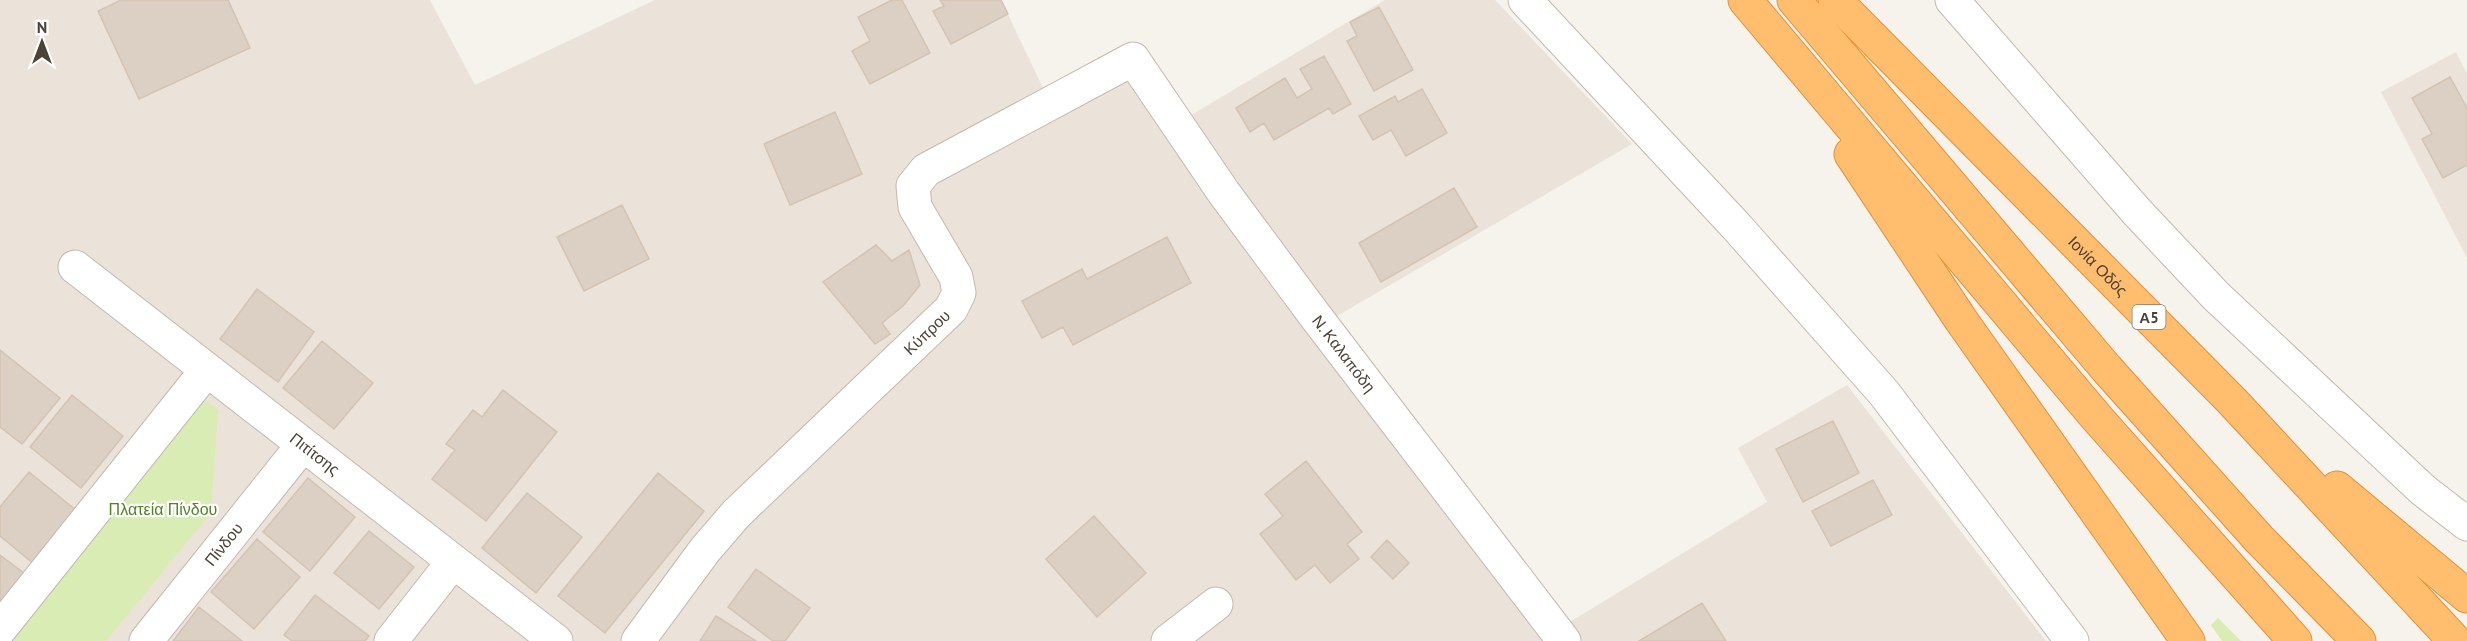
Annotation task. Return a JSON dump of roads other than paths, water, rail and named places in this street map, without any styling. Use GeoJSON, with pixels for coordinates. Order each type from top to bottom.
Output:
{"type":"FeatureCollection","features":[{"type":"Feature","properties":{"kind":"highway"},"geometry":{"type":"LineString","coordinates":[[1794,0],[2106,368],[2259,539],[2359,641]]}},
{"type":"Feature","properties":{"kind":"highway","name":"Ιονία Οδός"},"geometry":{"type":"LineString","coordinates":[[1835,0],[2232,401],[2455,641]]}},
{"type":"Feature","properties":{"kind":"highway"},"geometry":{"type":"LineString","coordinates":[[1753,9],[1961,320],[2188,641]]}},
{"type":"Feature","properties":{"kind":"highway"},"geometry":{"type":"LineString","coordinates":[[1753,9],[2097,418],[2295,641]]}},
{"type":"Feature","properties":{"kind":"highway"},"geometry":{"type":"LineString","coordinates":[[2232,401],[2467,596]]}},
{"type":"Feature","properties":{"kind":"street"},"geometry":{"type":"LineString","coordinates":[[1525,0],[1736,226],[1884,393],[2072,641]]}},
{"type":"Feature","properties":{"kind":"street"},"geometry":{"type":"LineString","coordinates":[[1952,0],[2137,212],[2216,296],[2423,489],[2467,524]]}},
{"type":"Feature","properties":{"kind":"street","name":"Κύπρου"},"geometry":{"type":"LineString","coordinates":[[638,641],[705,550],[736,514],[951,309],[959,293],[956,277],[915,207],[913,186],[926,170],[1134,59]]}},
{"type":"Feature","properties":{"kind":"street","name":"Ν. Καλαπόδη"},"geometry":{"type":"LineString","coordinates":[[1134,59],[1224,193],[1309,308],[1564,641]]}},
{"type":"Feature","properties":{"kind":"street","name":"Πιτίτσης"},"geometry":{"type":"LineString","coordinates":[[75,267],[302,446],[556,641]]}},
{"type":"Feature","properties":{"kind":"street"},"geometry":{"type":"LineString","coordinates":[[0,629],[206,371]]}},
{"type":"Feature","properties":{"kind":"street","name":"Πίνδου"},"geometry":{"type":"LineString","coordinates":[[146,641],[302,446]]}},
{"type":"Feature","properties":{"kind":"street"},"geometry":{"type":"LineString","coordinates":[[391,641],[453,562]]}},
{"type":"Feature","properties":{"kind":"street"},"geometry":{"type":"LineString","coordinates":[[1168,641],[1216,604]]}},
{"type":"Feature","properties":{"kind":"park label","name":"Πλατεία Πίνδου"},"geometry":{"type":"Point","coordinates":[163,509]}}]}
